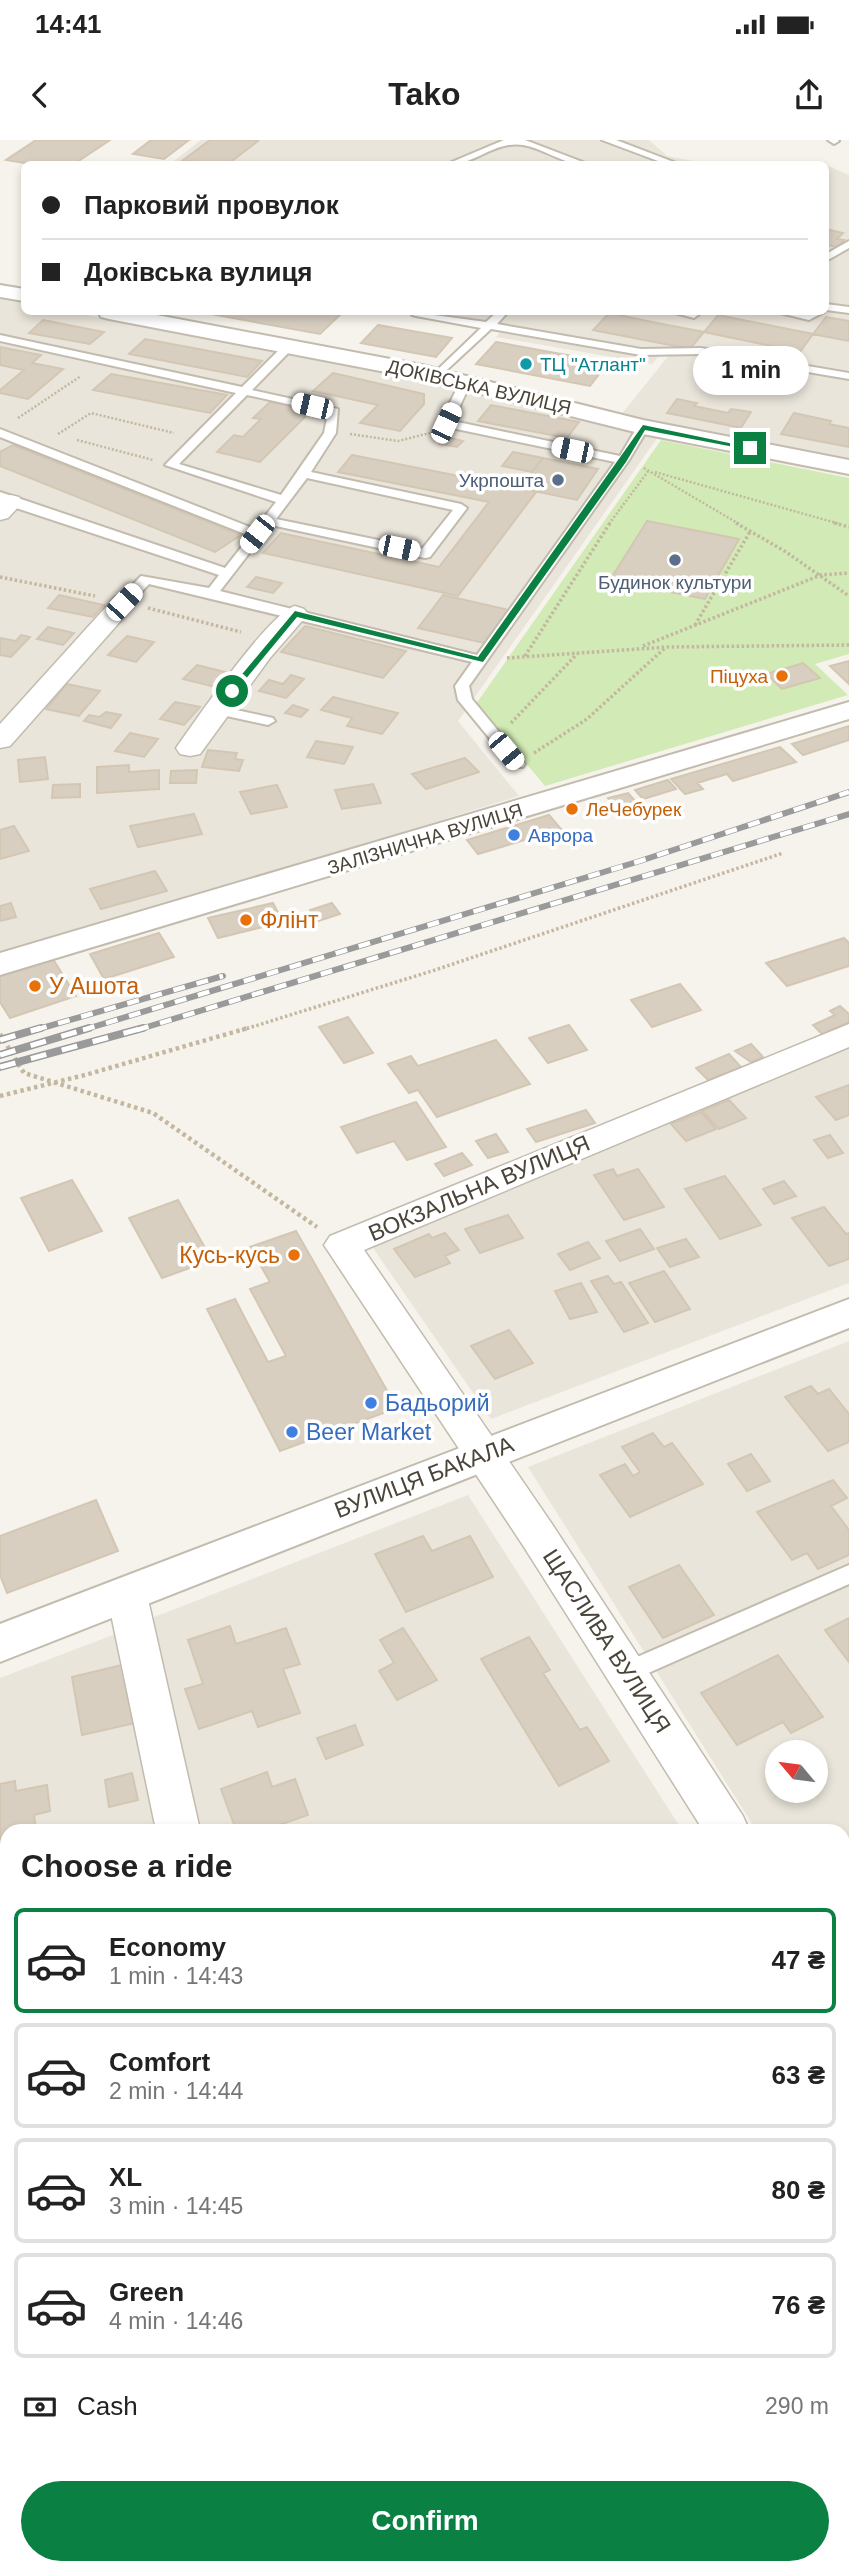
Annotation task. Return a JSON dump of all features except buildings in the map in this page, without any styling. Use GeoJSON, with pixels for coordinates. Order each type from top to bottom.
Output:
{"type":"FeatureCollection","features":[{"type":"Feature","properties":{"kind":"street"},"geometry":{"type":"LineString","coordinates":[[0,291],[21,294]]}},
{"type":"Feature","properties":{"kind":"street","name":"ДОКІВСЬКА ВУЛИЦЯ"},"geometry":{"type":"LineString","coordinates":[[125,315],[465,382],[638,437],[849,467]]}},
{"type":"Feature","properties":{"kind":"street"},"geometry":{"type":"LineString","coordinates":[[0,740],[124,602]]}},
{"type":"Feature","properties":{"kind":"street"},"geometry":{"type":"LineString","coordinates":[[190,748],[295,614]]}},
{"type":"Feature","properties":{"kind":"street","name":"ЗАЛІЗНИЧНА ВУЛИЦЯ"},"geometry":{"type":"LineString","coordinates":[[0,964],[849,710]]}},
{"type":"Feature","properties":{"kind":"street","name":"ВОКЗАЛЬНА ВУЛИЦЯ"},"geometry":{"type":"LineString","coordinates":[[485,1453],[342,1245],[849,1035]]}},
{"type":"Feature","properties":{"kind":"street","name":"ВУЛИЦЯ БАКАЛА"},"geometry":{"type":"LineString","coordinates":[[0,1643],[849,1313]]}},
{"type":"Feature","properties":{"kind":"street","name":"ЩАСЛИВА ВУЛИЦЯ"},"geometry":{"type":"LineString","coordinates":[[485,1453],[629,1671],[723,1824]]}},
{"type":"Feature","properties":{"kind":"street"},"geometry":{"type":"LineString","coordinates":[[127,1595],[177,1824]]}},
{"type":"Feature","properties":{"kind":"lane"},"geometry":{"type":"LineString","coordinates":[[607,140],[665,161]]}},
{"type":"Feature","properties":{"kind":"lane"},"geometry":{"type":"LineString","coordinates":[[460,161],[507,142],[522,142],[575,161]]}},
{"type":"Feature","properties":{"kind":"lane"},"geometry":{"type":"LineString","coordinates":[[829,256],[849,244]]}},
{"type":"Feature","properties":{"kind":"lane"},"geometry":{"type":"LineString","coordinates":[[829,307],[849,310]]}},
{"type":"Feature","properties":{"kind":"lane"},"geometry":{"type":"LineString","coordinates":[[427,315],[641,352],[658,349],[690,354],[701,351],[849,376]]}},
{"type":"Feature","properties":{"kind":"lane"},"geometry":{"type":"LineString","coordinates":[[437,376],[499,315]]}},
{"type":"Feature","properties":{"kind":"lane"},"geometry":{"type":"LineString","coordinates":[[0,338],[334,411],[330,433],[304,474],[212,593]]}},
{"type":"Feature","properties":{"kind":"lane"},"geometry":{"type":"LineString","coordinates":[[284,500],[171,465],[289,346]]}},
{"type":"Feature","properties":{"kind":"lane"},"geometry":{"type":"LineString","coordinates":[[465,382],[446,423],[623,460]]}},
{"type":"Feature","properties":{"kind":"lane"},"geometry":{"type":"LineString","coordinates":[[0,433],[257,534]]}},
{"type":"Feature","properties":{"kind":"lane"},"geometry":{"type":"LineString","coordinates":[[518,764],[465,700],[462,686],[638,437]]}},
{"type":"Feature","properties":{"kind":"lane"},"geometry":{"type":"LineString","coordinates":[[268,521],[425,554],[461,508],[304,474]]}},
{"type":"Feature","properties":{"kind":"lane"},"geometry":{"type":"LineString","coordinates":[[4,504],[227,573]]}},
{"type":"Feature","properties":{"kind":"lane"},"geometry":{"type":"LineString","coordinates":[[124,602],[146,579],[480,660]]}},
{"type":"Feature","properties":{"kind":"lane"},"geometry":{"type":"LineString","coordinates":[[218,710],[268,721]]}},
{"type":"Feature","properties":{"kind":"lane"},"geometry":{"type":"LineString","coordinates":[[629,1671],[849,1574]]}},
{"type":"Feature","properties":{"kind":"path"},"geometry":{"type":"LineString","coordinates":[[10,423],[105,360]]}},
{"type":"Feature","properties":{"kind":"path"},"geometry":{"type":"LineString","coordinates":[[54,436],[91,413],[139,422],[198,439]]}},
{"type":"Feature","properties":{"kind":"path"},"geometry":{"type":"LineString","coordinates":[[330,433],[359,434],[398,441],[426,436],[446,423]]}},
{"type":"Feature","properties":{"kind":"path"},"geometry":{"type":"LineString","coordinates":[[638,437],[649,470],[751,530],[849,596]]}},
{"type":"Feature","properties":{"kind":"path"},"geometry":{"type":"LineString","coordinates":[[623,460],[649,470],[849,527]]}},
{"type":"Feature","properties":{"kind":"path"},"geometry":{"type":"LineString","coordinates":[[524,657],[601,535],[649,470]]}},
{"type":"Feature","properties":{"kind":"path"},"geometry":{"type":"LineString","coordinates":[[694,626],[751,530]]}},
{"type":"Feature","properties":{"kind":"path"},"geometry":{"type":"LineString","coordinates":[[637,649],[821,575],[849,573]]}},
{"type":"Feature","properties":{"kind":"path"},"geometry":{"type":"LineString","coordinates":[[0,578],[124,602],[272,640]]}},
{"type":"Feature","properties":{"kind":"path"},"geometry":{"type":"LineString","coordinates":[[480,660],[667,647],[849,645]]}},
{"type":"Feature","properties":{"kind":"path"},"geometry":{"type":"LineString","coordinates":[[518,764],[587,719],[667,647]]}},
{"type":"Feature","properties":{"kind":"path"},"geometry":{"type":"LineString","coordinates":[[495,737],[531,705],[578,653]]}},
{"type":"Feature","properties":{"kind":"path"},"geometry":{"type":"LineString","coordinates":[[0,1096],[56,1084],[431,973],[783,853]]}},
{"type":"Feature","properties":{"kind":"path"},"geometry":{"type":"LineString","coordinates":[[0,1034],[24,1073],[153,1113],[342,1245]]}},
{"type":"Feature","properties":{"kind":"shaded area"},"geometry":{"type":"Polygon","coordinates":[[[201,140],[649,140],[667,156],[693,161],[174,161],[201,140]]]}},
{"type":"Feature","properties":{"kind":"shaded area"},"geometry":{"type":"Polygon","coordinates":[[[829,166],[849,175],[849,461],[620,416],[670,354],[662,352],[652,364],[496,337],[506,325],[451,315],[829,315],[829,166]]]}},
{"type":"Feature","properties":{"kind":"shaded area"},"geometry":{"type":"Polygon","coordinates":[[[0,297],[21,301],[21,315],[86,315],[458,388],[660,434],[458,721],[519,796],[0,957],[0,297]]]}},
{"type":"Feature","properties":{"kind":"shaded area"},"geometry":{"type":"Polygon","coordinates":[[[849,1048],[849,1283],[491,1419],[371,1245],[849,1048]]]}},
{"type":"Feature","properties":{"kind":"shaded area"},"geometry":{"type":"Polygon","coordinates":[[[849,1341],[849,1824],[752,1824],[528,1467],[849,1341]]]}},
{"type":"Feature","properties":{"kind":"shaded area"},"geometry":{"type":"Polygon","coordinates":[[[468,1495],[678,1824],[194,1824],[149,1619],[468,1495]]]}},
{"type":"Feature","properties":{"kind":"shaded area"},"geometry":{"type":"Polygon","coordinates":[[[126,1630],[165,1824],[0,1824],[0,1678],[126,1630]]]}},
{"type":"Feature","properties":{"kind":"green space"},"geometry":{"type":"Polygon","coordinates":[[[661,440],[849,478],[849,654],[815,664],[848,695],[545,786],[476,704],[661,440]]]}},
{"type":"Feature","properties":{"kind":"railway"},"geometry":{"type":"LineString","coordinates":[[83,1030],[640,861],[849,792]]}},
{"type":"Feature","properties":{"kind":"railway"},"geometry":{"type":"LineString","coordinates":[[137,1030],[849,814]]}},
{"type":"Feature","properties":{"kind":"railway"},"geometry":{"type":"LineString","coordinates":[[35,1030],[223,976]]}},
{"type":"Feature","properties":{"kind":"railway"},"geometry":{"type":"LineString","coordinates":[[0,1040],[41,1028]]}},
{"type":"Feature","properties":{"kind":"railway"},"geometry":{"type":"LineString","coordinates":[[0,1055],[89,1028]]}},
{"type":"Feature","properties":{"kind":"railway"},"geometry":{"type":"LineString","coordinates":[[0,1067],[143,1028]]}},
{"type":"Feature","properties":{"kind":"place","name":"ТЦ \"Атлант\""},"geometry":{"type":"Point","coordinates":[526,364]}},
{"type":"Feature","properties":{"kind":"place","name":"Укрпошта"},"geometry":{"type":"Point","coordinates":[558,480]}},
{"type":"Feature","properties":{"kind":"place","name":"Будинок культури"},"geometry":{"type":"Point","coordinates":[675,560]}},
{"type":"Feature","properties":{"kind":"place","name":"Піцуха"},"geometry":{"type":"Point","coordinates":[782,676]}},
{"type":"Feature","properties":{"kind":"place","name":"ЛеЧебурек"},"geometry":{"type":"Point","coordinates":[572,809]}},
{"type":"Feature","properties":{"kind":"place","name":"Аврора"},"geometry":{"type":"Point","coordinates":[514,835]}},
{"type":"Feature","properties":{"kind":"place","name":"Флінт"},"geometry":{"type":"Point","coordinates":[246,920]}},
{"type":"Feature","properties":{"kind":"place","name":"У Ашота"},"geometry":{"type":"Point","coordinates":[35,986]}},
{"type":"Feature","properties":{"kind":"place","name":"Кусь-кусь"},"geometry":{"type":"Point","coordinates":[294,1255]}},
{"type":"Feature","properties":{"kind":"place","name":"Бадьорий"},"geometry":{"type":"Point","coordinates":[371,1403]}},
{"type":"Feature","properties":{"kind":"place","name":"Beer Market"},"geometry":{"type":"Point","coordinates":[292,1432]}},
{"type":"Feature","properties":{"kind":"route"},"geometry":{"type":"LineString","coordinates":[[232,691],[261,652],[295,614],[480,660],[623,460],[643,427],[750,448]]}}]}
